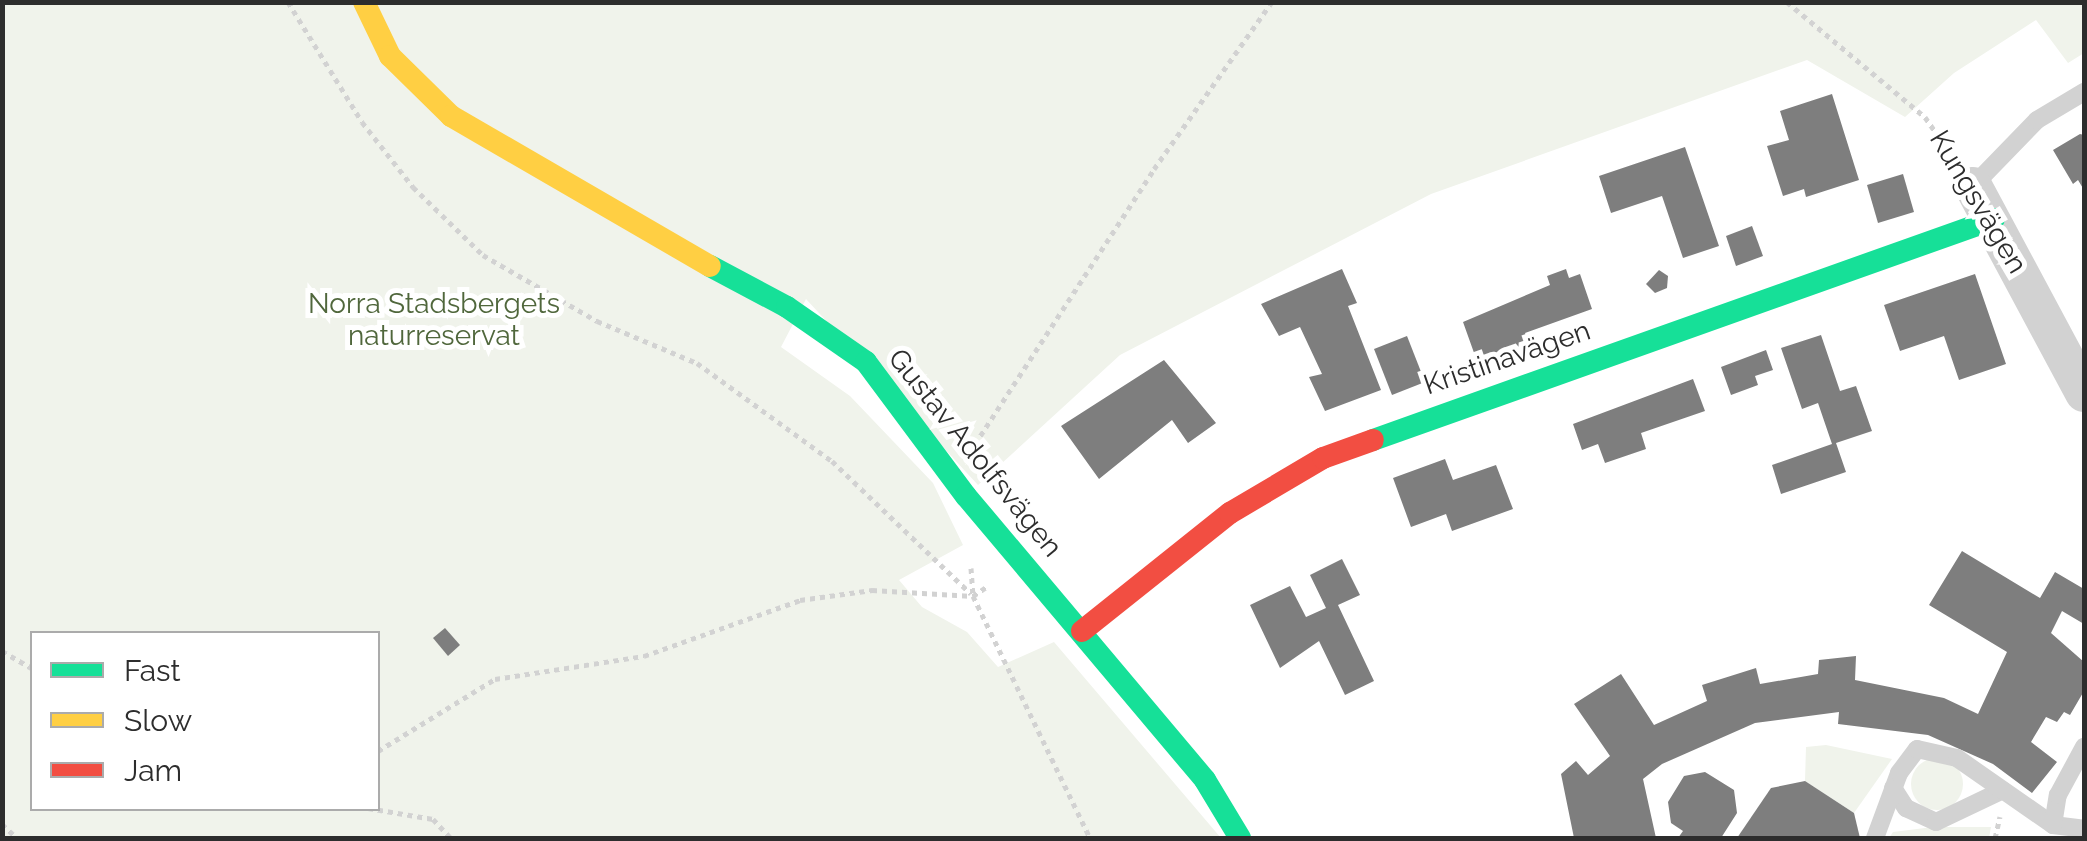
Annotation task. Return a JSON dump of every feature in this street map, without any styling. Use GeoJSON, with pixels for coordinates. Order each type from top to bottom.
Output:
{"type":"FeatureCollection","features":[{"type":"Feature","properties":{"kind":"street","name":"Gustav Adolfsvägen"},"geometry":{"type":"LineString","coordinates":[[364,2],[390,56],[452,116],[618,218],[788,307],[866,362],[966,496],[1205,780],[1240,838]]}},
{"type":"Feature","properties":{"kind":"street","name":"Kungsvägen"},"geometry":{"type":"LineString","coordinates":[[1973,186],[2084,393]]}},
{"type":"Feature","properties":{"kind":"street","name":"Kristinavägen"},"geometry":{"type":"LineString","coordinates":[[1082,631],[1230,513],[1323,458],[1994,220]]}},
{"type":"Feature","properties":{"kind":"lane"},"geometry":{"type":"LineString","coordinates":[[1973,186],[2037,120],[2084,92]]}},
{"type":"Feature","properties":{"kind":"lane"},"geometry":{"type":"LineString","coordinates":[[2053,825],[2058,795],[2084,747]]}},
{"type":"Feature","properties":{"kind":"lane"},"geometry":{"type":"LineString","coordinates":[[1875,838],[1893,788],[1918,749],[1957,758],[2053,825],[2084,830]]}},
{"type":"Feature","properties":{"kind":"lane"},"geometry":{"type":"LineString","coordinates":[[1893,788],[1906,808],[1936,822],[2003,790]]}},
{"type":"Feature","properties":{"kind":"path"},"geometry":{"type":"LineString","coordinates":[[288,2],[362,122],[450,226],[534,288],[697,363],[832,462],[973,596],[1090,838]]}},
{"type":"Feature","properties":{"kind":"path"},"geometry":{"type":"LineString","coordinates":[[966,496],[973,448],[1003,396],[1272,2]]}},
{"type":"Feature","properties":{"kind":"path","name":"Kungsvägen"},"geometry":{"type":"LineString","coordinates":[[1787,2],[1925,117],[1973,186]]}},
{"type":"Feature","properties":{"kind":"path"},"geometry":{"type":"LineString","coordinates":[[971,563],[973,596]]}},
{"type":"Feature","properties":{"kind":"path"},"geometry":{"type":"LineString","coordinates":[[380,749],[495,680],[644,656],[800,600],[872,590],[973,596]]}},
{"type":"Feature","properties":{"kind":"path"},"geometry":{"type":"LineString","coordinates":[[2,651],[30,667]]}},
{"type":"Feature","properties":{"kind":"path"},"geometry":{"type":"LineString","coordinates":[[380,810],[433,819],[451,838]]}},
{"type":"Feature","properties":{"kind":"path"},"geometry":{"type":"LineString","coordinates":[[2,824],[17,838]]}},
{"type":"Feature","properties":{"kind":"green space","name":"Norra Stadsbergets naturreservat"},"geometry":{"type":"Polygon","coordinates":[[[2084,2],[2084,53],[2068,63],[2036,20],[1954,73],[1905,117],[1807,60],[1431,194],[1120,355],[978,485],[806,299],[781,347],[850,396],[933,483],[963,545],[899,580],[922,607],[967,632],[998,667],[1054,642],[1221,838],[3,838],[2,3],[2084,2]]]}},
{"type":"Feature","properties":{"kind":"green space"},"geometry":{"type":"Polygon","coordinates":[[[1826,745],[1892,759],[1854,813],[1805,781],[1806,747],[1826,745]]]}},
{"type":"Feature","properties":{"kind":"green space"},"geometry":{"type":"Polygon","coordinates":[[[1937,758],[1955,766],[1963,784],[1955,802],[1937,810],[1919,802],[1911,784],[1919,766],[1937,758]]]}},
{"type":"Feature","properties":{"kind":"green space"},"geometry":{"type":"Polygon","coordinates":[[[1991,827],[1989,838],[1889,838],[1893,832],[1991,827]]]}},
{"type":"Feature","properties":{"kind":"building"},"geometry":{"type":"Polygon","coordinates":[[[1832,94],[1859,180],[1806,197],[1804,189],[1783,196],[1767,146],[1789,140],[1780,111],[1832,94]]]}},
{"type":"Feature","properties":{"kind":"building"},"geometry":{"type":"Polygon","coordinates":[[[2084,135],[2084,190],[2078,180],[2073,184],[2053,150],[2084,135]]]}},
{"type":"Feature","properties":{"kind":"building"},"geometry":{"type":"Polygon","coordinates":[[[1685,147],[1719,246],[1683,258],[1662,196],[1611,213],[1599,176],[1685,147]]]}},
{"type":"Feature","properties":{"kind":"building"},"geometry":{"type":"Polygon","coordinates":[[[1903,174],[1914,212],[1878,223],[1867,185],[1903,174]]]}},
{"type":"Feature","properties":{"kind":"building"},"geometry":{"type":"Polygon","coordinates":[[[1752,226],[1763,256],[1736,266],[1726,236],[1752,226]]]}},
{"type":"Feature","properties":{"kind":"building"},"geometry":{"type":"Polygon","coordinates":[[[1342,269],[1357,303],[1348,306],[1381,390],[1325,411],[1309,377],[1322,374],[1300,327],[1279,336],[1261,304],[1342,269]]]}},
{"type":"Feature","properties":{"kind":"building"},"geometry":{"type":"Polygon","coordinates":[[[1566,269],[1569,278],[1580,274],[1592,309],[1525,333],[1530,345],[1478,364],[1463,322],[1550,285],[1547,276],[1566,269]]]}},
{"type":"Feature","properties":{"kind":"building"},"geometry":{"type":"Polygon","coordinates":[[[1659,270],[1668,276],[1667,288],[1655,293],[1646,284],[1659,270]]]}},
{"type":"Feature","properties":{"kind":"building"},"geometry":{"type":"Polygon","coordinates":[[[1975,274],[2006,364],[1959,380],[1944,336],[1900,351],[1884,305],[1975,274]]]}},
{"type":"Feature","properties":{"kind":"building"},"geometry":{"type":"Polygon","coordinates":[[[1821,335],[1840,391],[1856,386],[1872,431],[1836,443],[1846,472],[1781,494],[1772,465],[1832,444],[1818,403],[1802,409],[1781,348],[1821,335]]]}},
{"type":"Feature","properties":{"kind":"building"},"geometry":{"type":"Polygon","coordinates":[[[1407,336],[1425,382],[1392,395],[1374,349],[1407,336]]]}},
{"type":"Feature","properties":{"kind":"building"},"geometry":{"type":"Polygon","coordinates":[[[1766,350],[1773,370],[1755,376],[1758,385],[1731,395],[1721,367],[1766,350]]]}},
{"type":"Feature","properties":{"kind":"building"},"geometry":{"type":"Polygon","coordinates":[[[1164,360],[1216,423],[1188,443],[1172,420],[1099,479],[1061,426],[1164,360]]]}},
{"type":"Feature","properties":{"kind":"building"},"geometry":{"type":"Polygon","coordinates":[[[1693,379],[1705,411],[1641,433],[1646,449],[1605,463],[1598,444],[1582,450],[1573,424],[1693,379]]]}},
{"type":"Feature","properties":{"kind":"building"},"geometry":{"type":"Polygon","coordinates":[[[1445,459],[1453,480],[1496,465],[1513,509],[1452,531],[1446,514],[1411,527],[1393,478],[1445,459]]]}},
{"type":"Feature","properties":{"kind":"building"},"geometry":{"type":"Polygon","coordinates":[[[1962,551],[2040,598],[2055,572],[2084,589],[2084,624],[2062,611],[2051,633],[2084,662],[2084,691],[2070,715],[2064,712],[2057,722],[2046,717],[2031,742],[2057,762],[2032,793],[1993,764],[1928,735],[1838,724],[1839,712],[1755,723],[1662,764],[1643,779],[1656,838],[1574,838],[1561,774],[1576,761],[1588,775],[1610,756],[1574,704],[1621,674],[1654,725],[1707,701],[1702,685],[1756,668],[1760,684],[1818,674],[1819,660],[1856,656],[1855,680],[1944,698],[1978,714],[2007,652],[1929,605],[1962,551]]]}},
{"type":"Feature","properties":{"kind":"building"},"geometry":{"type":"Polygon","coordinates":[[[1342,559],[1360,595],[1338,605],[1374,681],[1345,695],[1319,641],[1280,668],[1250,605],[1290,586],[1306,617],[1326,608],[1310,575],[1342,559]]]}},
{"type":"Feature","properties":{"kind":"building"},"geometry":{"type":"Polygon","coordinates":[[[445,628],[460,645],[448,656],[433,638],[445,628]]]}},
{"type":"Feature","properties":{"kind":"building"},"geometry":{"type":"Polygon","coordinates":[[[1705,772],[1734,790],[1737,813],[1721,838],[1678,838],[1683,831],[1671,823],[1668,802],[1684,776],[1705,772]]]}},
{"type":"Feature","properties":{"kind":"building"},"geometry":{"type":"Polygon","coordinates":[[[1805,781],[1854,813],[1860,838],[1737,838],[1771,788],[1805,781]]]}},
{"type":"Feature","properties":{"kind":"traffic: fast"},"geometry":{"type":"LineString","coordinates":[[1373,440],[1994,219]]}},
{"type":"Feature","properties":{"kind":"traffic: fast"},"geometry":{"type":"LineString","coordinates":[[710,266],[787,307],[866,362],[966,496],[1205,780],[1240,838]]}},
{"type":"Feature","properties":{"kind":"traffic: slow"},"geometry":{"type":"LineString","coordinates":[[364,2],[390,56],[451,116],[710,266]]}},
{"type":"Feature","properties":{"kind":"traffic: jam"},"geometry":{"type":"LineString","coordinates":[[1082,631],[1230,513],[1323,458],[1373,440]]}}]}
